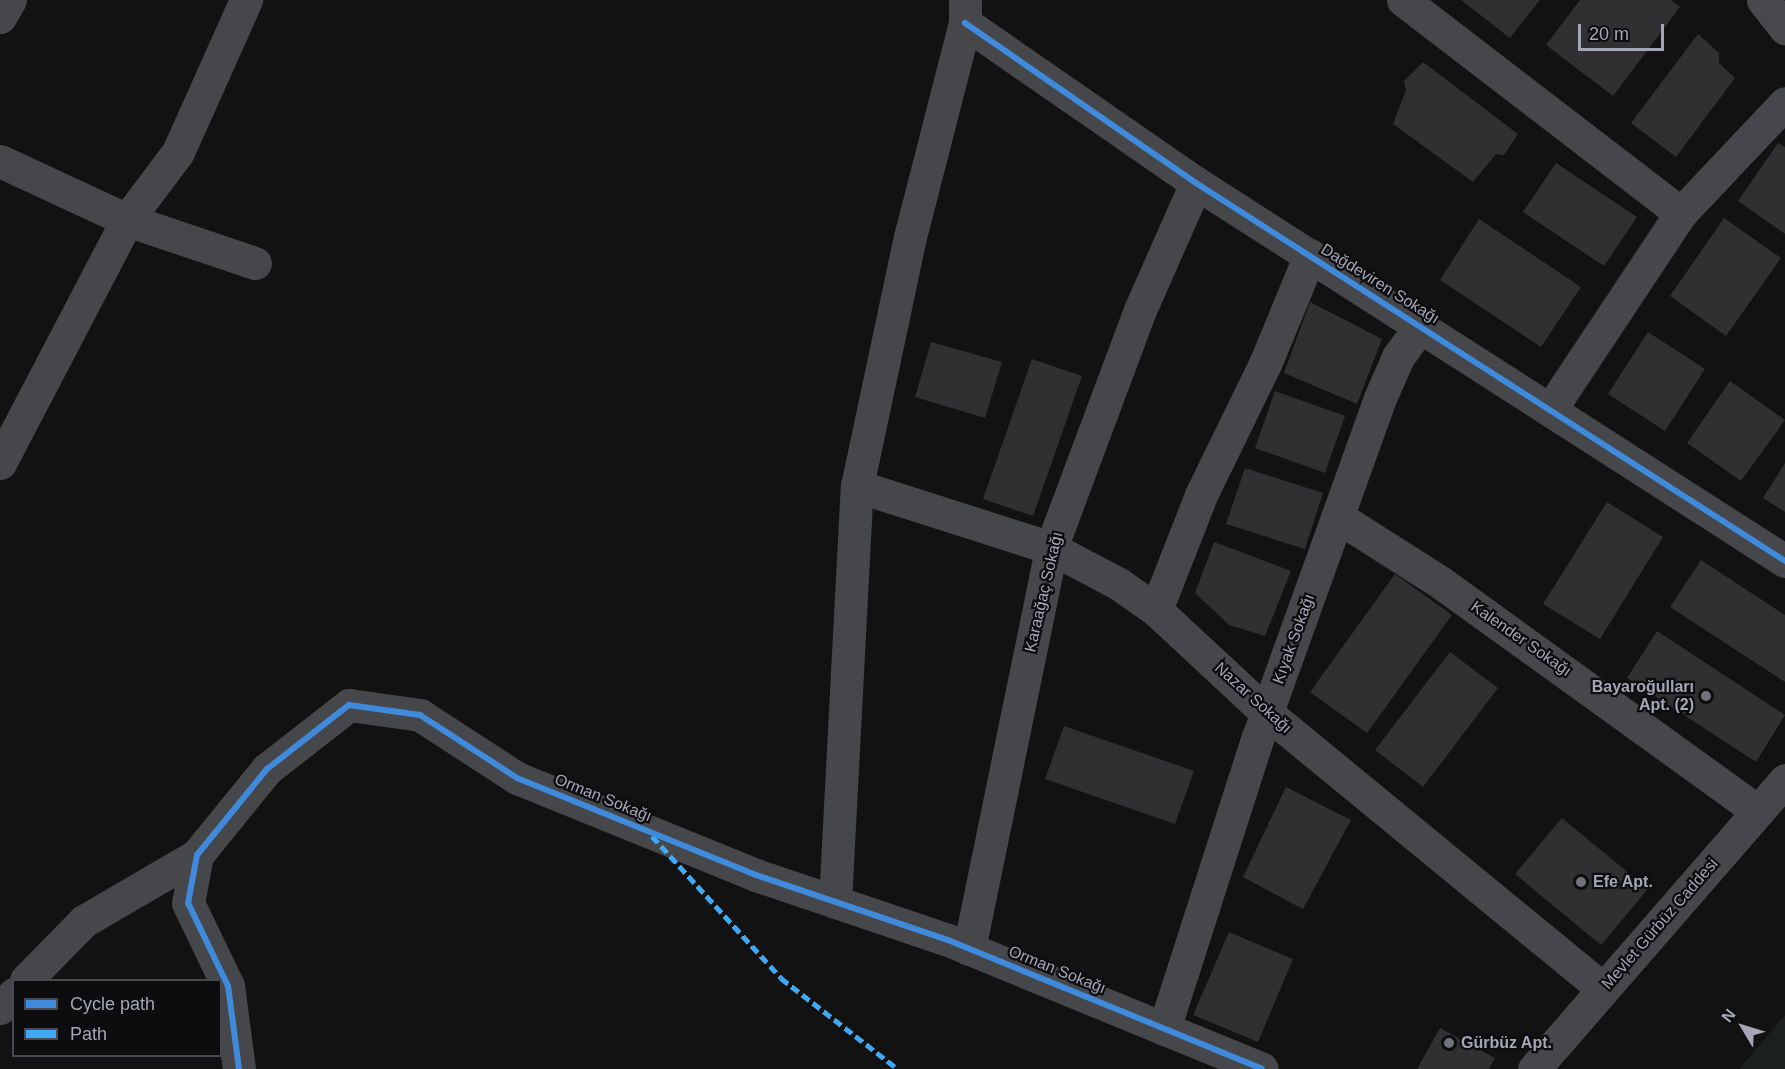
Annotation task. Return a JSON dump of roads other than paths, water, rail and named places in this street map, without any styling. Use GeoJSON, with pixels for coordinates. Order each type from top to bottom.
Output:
{"type":"FeatureCollection","features":[{"type":"Feature","properties":{"kind":"main road"},"geometry":{"type":"LineString","coordinates":[[1763,0],[1785,28]]}},
{"type":"Feature","properties":{"kind":"street"},"geometry":{"type":"LineString","coordinates":[[0,17],[10,0]]}},
{"type":"Feature","properties":{"kind":"street"},"geometry":{"type":"LineString","coordinates":[[0,463],[127,220],[178,152],[246,0]]}},
{"type":"Feature","properties":{"kind":"street"},"geometry":{"type":"LineString","coordinates":[[1404,0],[1681,213]]}},
{"type":"Feature","properties":{"kind":"street"},"geometry":{"type":"LineString","coordinates":[[835,902],[857,486],[910,237],[965,11]]}},
{"type":"Feature","properties":{"kind":"street","name":"Dağdeviren Sokağı"},"geometry":{"type":"LineString","coordinates":[[965,11],[1196,183],[1785,561]]}},
{"type":"Feature","properties":{"kind":"street"},"geometry":{"type":"LineString","coordinates":[[1550,410],[1681,213],[1785,103]]}},
{"type":"Feature","properties":{"kind":"street"},"geometry":{"type":"LineString","coordinates":[[0,162],[127,220],[255,264]]}},
{"type":"Feature","properties":{"kind":"street","name":"Karaağaç Sokağı"},"geometry":{"type":"LineString","coordinates":[[969,949],[1050,548],[1140,310],[1196,183]]}},
{"type":"Feature","properties":{"kind":"street"},"geometry":{"type":"LineString","coordinates":[[1156,610],[1200,495],[1265,364],[1310,255]]}},
{"type":"Feature","properties":{"kind":"street","name":"Kıyak Sokağı"},"geometry":{"type":"LineString","coordinates":[[1164,1029],[1267,714],[1338,517],[1398,357],[1421,326]]}},
{"type":"Feature","properties":{"kind":"street","name":"Nazar Sokağı"},"geometry":{"type":"LineString","coordinates":[[857,486],[1050,548],[1119,584],[1156,610],[1267,714],[1604,989]]}},
{"type":"Feature","properties":{"kind":"street","name":"Kalender Sokağı"},"geometry":{"type":"LineString","coordinates":[[1338,517],[1440,582],[1758,811]]}},
{"type":"Feature","properties":{"kind":"street","name":"Orman Sokağı"},"geometry":{"type":"LineString","coordinates":[[239,1069],[228,986],[188,903],[197,855],[267,769],[349,705],[420,715],[517,778],[756,875],[969,949],[1262,1069]]}},
{"type":"Feature","properties":{"kind":"street","name":"Mevlet Gürbüz Caddesi"},"geometry":{"type":"LineString","coordinates":[[1534,1069],[1785,780]]}},
{"type":"Feature","properties":{"kind":"street"},"geometry":{"type":"LineString","coordinates":[[28,979],[84,921],[197,855]]}},
{"type":"Feature","properties":{"kind":"street"},"geometry":{"type":"LineString","coordinates":[[0,1008],[12,996]]}},
{"type":"Feature","properties":{"kind":"place","name":"Bayaroğulları Apt. (2)"},"geometry":{"type":"Point","coordinates":[1706,696]}},
{"type":"Feature","properties":{"kind":"place","name":"Efe Apt."},"geometry":{"type":"Point","coordinates":[1581,882]}},
{"type":"Feature","properties":{"kind":"place","name":"Gürbüz Apt."},"geometry":{"type":"Point","coordinates":[1449,1043]}}]}
